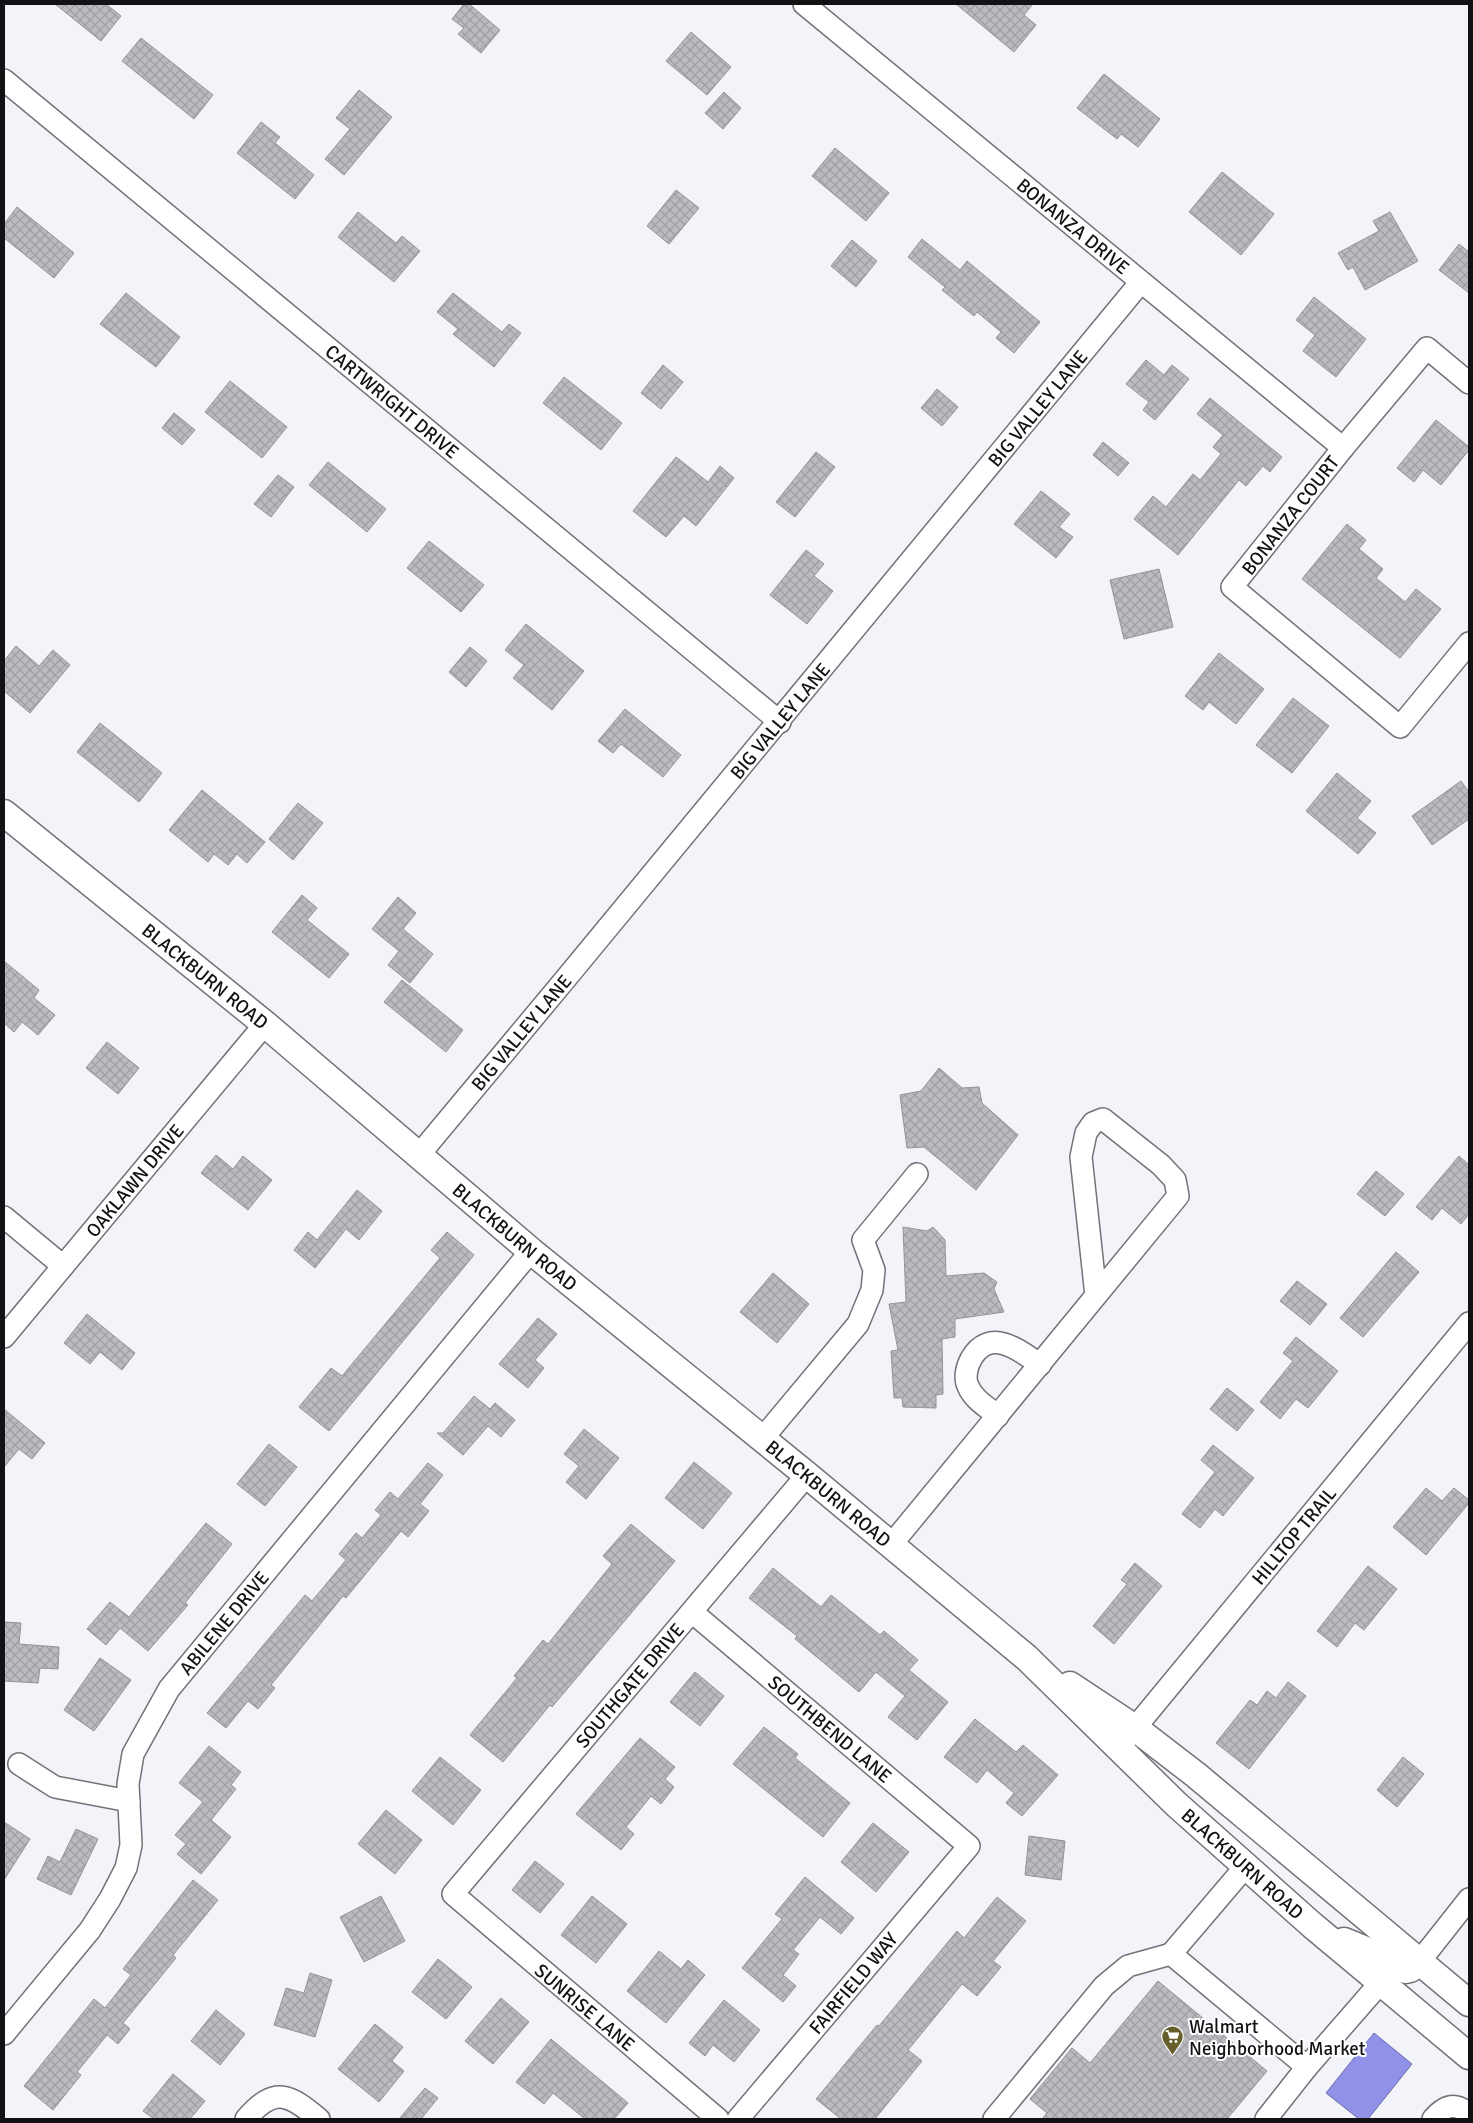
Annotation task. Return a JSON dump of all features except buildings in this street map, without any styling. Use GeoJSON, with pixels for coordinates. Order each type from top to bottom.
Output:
{"type":"FeatureCollection","features":[{"type":"Feature","properties":{"kind":"main road","name":"BLACKBURN ROAD"},"geometry":{"type":"LineString","coordinates":[[4,813],[266,1024],[531,1251],[807,1475],[1027,1658],[1176,1804],[1312,1925],[1469,2056]]}},
{"type":"Feature","properties":{"kind":"main road","name":"BLACKBURN ROAD"},"geometry":{"type":"LineString","coordinates":[[1027,1658],[1095,1700],[1135,1728],[1271,1838],[1469,2003]]}},
{"type":"Feature","properties":{"kind":"main road"},"geometry":{"type":"LineString","coordinates":[[1246,1866],[1271,1838]]}},
{"type":"Feature","properties":{"kind":"main road"},"geometry":{"type":"LineString","coordinates":[[1312,1925],[1349,1944],[1378,1955],[1399,1968],[1410,1969],[1420,1961]]}},
{"type":"Feature","properties":{"kind":"street","name":"BONANZA DRIVE"},"geometry":{"type":"LineString","coordinates":[[804,4],[1343,448]]}},
{"type":"Feature","properties":{"kind":"street","name":"CARTWRIGHT DRIVE"},"geometry":{"type":"LineString","coordinates":[[4,80],[780,722]]}},
{"type":"Feature","properties":{"kind":"street","name":"BIG VALLEY LANE"},"geometry":{"type":"LineString","coordinates":[[418,1156],[780,722],[1140,282]]}},
{"type":"Feature","properties":{"kind":"street","name":"BONANZA COURT"},"geometry":{"type":"LineString","coordinates":[[1469,383],[1427,348],[1343,448],[1232,588],[1400,727],[1469,643]]}},
{"type":"Feature","properties":{"kind":"street","name":"OAKLAWN DRIVE"},"geometry":{"type":"LineString","coordinates":[[4,1337],[266,1024]]}},
{"type":"Feature","properties":{"kind":"street"},"geometry":{"type":"LineString","coordinates":[[891,1545],[1040,1365],[1178,1196],[1175,1180],[1161,1165],[1103,1119],[1093,1122],[1086,1133],[1081,1157],[1096,1296]]}},
{"type":"Feature","properties":{"kind":"street"},"geometry":{"type":"LineString","coordinates":[[762,1439],[858,1324],[872,1290],[874,1270],[863,1240],[917,1174]]}},
{"type":"Feature","properties":{"kind":"street"},"geometry":{"type":"LineString","coordinates":[[4,1217],[63,1266]]}},
{"type":"Feature","properties":{"kind":"street","name":"ABILENE DRIVE"},"geometry":{"type":"LineString","coordinates":[[4,2034],[90,1930],[110,1899],[126,1868],[132,1845],[128,1784],[133,1754],[169,1689],[531,1251]]}},
{"type":"Feature","properties":{"kind":"street","name":"HILLTOP TRAIL"},"geometry":{"type":"LineString","coordinates":[[1119,1748],[1469,1323]]}},
{"type":"Feature","properties":{"kind":"street"},"geometry":{"type":"LineString","coordinates":[[998,1416],[973,1396],[967,1385],[968,1364],[974,1354],[982,1346],[1005,1344],[1016,1347],[1040,1365]]}},
{"type":"Feature","properties":{"kind":"street","name":"SOUTHGATE DRIVE"},"geometry":{"type":"LineString","coordinates":[[453,1894],[807,1475]]}},
{"type":"Feature","properties":{"kind":"street","name":"SOUTHBEND LANE"},"geometry":{"type":"LineString","coordinates":[[692,1612],[969,1846]]}},
{"type":"Feature","properties":{"kind":"street"},"geometry":{"type":"LineString","coordinates":[[19,1764],[55,1787],[129,1801]]}},
{"type":"Feature","properties":{"kind":"street","name":"FAIRFIELD WAY"},"geometry":{"type":"LineString","coordinates":[[738,2119],[969,1846]]}},
{"type":"Feature","properties":{"kind":"street"},"geometry":{"type":"LineString","coordinates":[[994,2119],[1104,1986],[1128,1966],[1171,1954],[1246,1866]]}},
{"type":"Feature","properties":{"kind":"street","name":"SUNRISE LANE"},"geometry":{"type":"LineString","coordinates":[[453,1894],[718,2119]]}},
{"type":"Feature","properties":{"kind":"street"},"geometry":{"type":"LineString","coordinates":[[1420,1961],[1469,1899]]}},
{"type":"Feature","properties":{"kind":"street"},"geometry":{"type":"LineString","coordinates":[[1171,1954],[1307,2067]]}},
{"type":"Feature","properties":{"kind":"street"},"geometry":{"type":"LineString","coordinates":[[1266,2119],[1307,2067],[1380,1982]]}},
{"type":"Feature","properties":{"kind":"street"},"geometry":{"type":"LineString","coordinates":[[246,2119],[255,2109],[272,2098],[289,2097],[319,2119]]}},
{"type":"Feature","properties":{"kind":"street"},"geometry":{"type":"LineString","coordinates":[[1433,2119],[1441,2110],[1447,2107],[1455,2106],[1469,2114]]}},
{"type":"Feature","properties":{"kind":"water"},"geometry":{"type":"Polygon","coordinates":[[[1374,2033],[1412,2064],[1368,2119],[1359,2119],[1326,2093],[1374,2033]]]}},
{"type":"Feature","properties":{"kind":"place","name":"Walmart Neighborhood Market"},"geometry":{"type":"Point","coordinates":[1173,2056]}}]}
